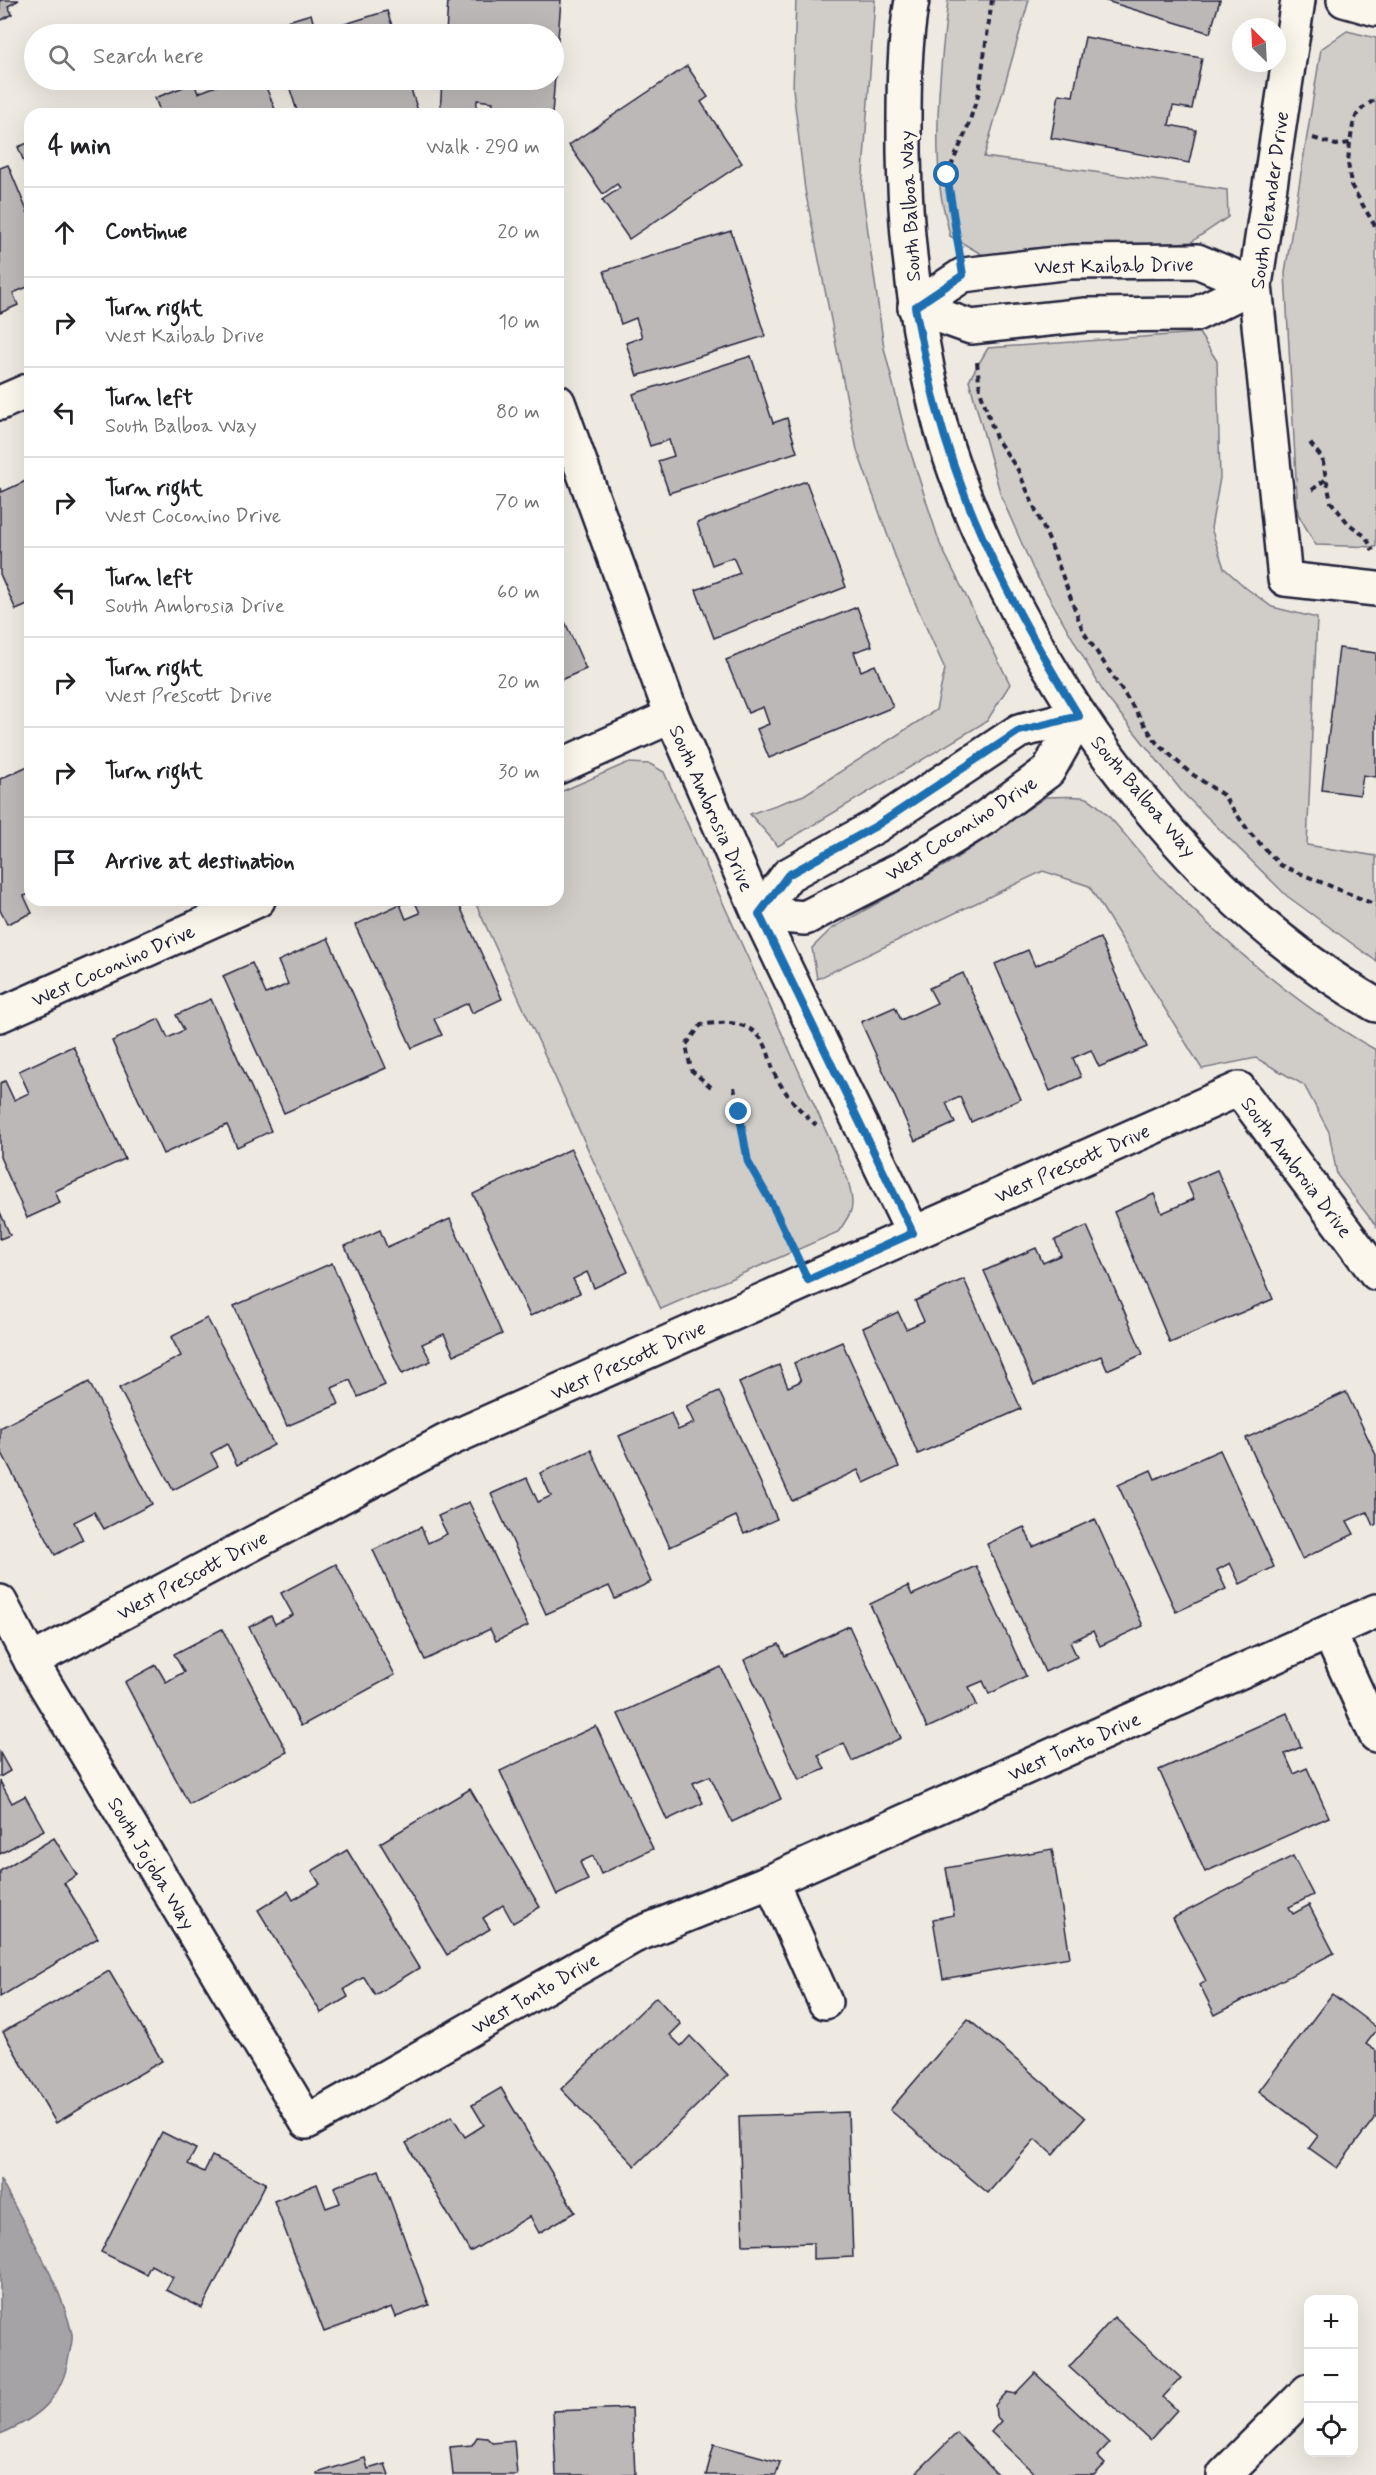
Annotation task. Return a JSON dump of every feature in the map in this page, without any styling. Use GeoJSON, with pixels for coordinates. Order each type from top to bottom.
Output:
{"type":"FeatureCollection","features":[{"type":"Feature","properties":{"kind":"street","name":"South Balboa Way"},"geometry":{"type":"LineString","coordinates":[[912,0],[907,27],[904,158],[915,307],[936,410],[966,501],[1016,608],[1079,716],[1133,789],[1234,898],[1281,941],[1345,987],[1376,1005]]}},
{"type":"Feature","properties":{"kind":"street","name":"South Oleander Drive"},"geometry":{"type":"LineString","coordinates":[[1298,0],[1255,285],[1285,579],[1376,589]]}},
{"type":"Feature","properties":{"kind":"street"},"geometry":{"type":"LineString","coordinates":[[1344,0],[1376,9]]}},
{"type":"Feature","properties":{"kind":"street","name":"West Kaibab Drive"},"geometry":{"type":"LineString","coordinates":[[915,307],[963,275],[1071,262],[1197,261],[1255,285]]}},
{"type":"Feature","properties":{"kind":"street"},"geometry":{"type":"LineString","coordinates":[[915,307],[971,327],[1086,315],[1196,314],[1255,285]]}},
{"type":"Feature","properties":{"kind":"street"},"geometry":{"type":"LineString","coordinates":[[0,402],[24,392]]}},
{"type":"Feature","properties":{"kind":"street","name":"South Ambrosia Drive"},"geometry":{"type":"LineString","coordinates":[[564,419],[672,716],[759,914],[913,1233]]}},
{"type":"Feature","properties":{"kind":"street"},"geometry":{"type":"LineString","coordinates":[[564,763],[672,716]]}},
{"type":"Feature","properties":{"kind":"street"},"geometry":{"type":"LineString","coordinates":[[759,914],[788,875],[876,826],[1019,731],[1079,716]]}},
{"type":"Feature","properties":{"kind":"street","name":"West Coconino Drive"},"geometry":{"type":"LineString","coordinates":[[759,914],[805,918],[905,867],[986,817],[1048,771],[1079,716]]}},
{"type":"Feature","properties":{"kind":"street","name":"West Coconino Drive"},"geometry":{"type":"LineString","coordinates":[[0,1015],[245,906]]}},
{"type":"Feature","properties":{"kind":"street","name":"West Prescott Drive"},"geometry":{"type":"LineString","coordinates":[[31,1661],[448,1440],[1239,1089]]}},
{"type":"Feature","properties":{"kind":"street","name":"South Ambroia Drive"},"geometry":{"type":"LineString","coordinates":[[1239,1089],[1376,1273]]}},
{"type":"Feature","properties":{"kind":"street","name":"South Jojoba Way"},"geometry":{"type":"LineString","coordinates":[[0,1602],[31,1661],[307,2122]]}},
{"type":"Feature","properties":{"kind":"street","name":"West Tonto Drive"},"geometry":{"type":"LineString","coordinates":[[307,2122],[634,1936],[771,1881],[1376,1611]]}},
{"type":"Feature","properties":{"kind":"street"},"geometry":{"type":"LineString","coordinates":[[1329,1632],[1376,1735]]}},
{"type":"Feature","properties":{"kind":"street"},"geometry":{"type":"LineString","coordinates":[[771,1881],[825,2002]]}},
{"type":"Feature","properties":{"kind":"street"},"geometry":{"type":"LineString","coordinates":[[1224,2475],[1304,2395]]}},
{"type":"Feature","properties":{"kind":"path"},"geometry":{"type":"LineString","coordinates":[[963,275],[947,175],[966,132],[979,92],[992,0]]}},
{"type":"Feature","properties":{"kind":"path"},"geometry":{"type":"LineString","coordinates":[[1375,226],[1351,185],[1348,162],[1354,118],[1364,106],[1376,99]]}},
{"type":"Feature","properties":{"kind":"path"},"geometry":{"type":"LineString","coordinates":[[1279,123],[1307,136],[1336,145],[1350,143]]}},
{"type":"Feature","properties":{"kind":"path"},"geometry":{"type":"LineString","coordinates":[[971,327],[980,390],[996,438],[1018,470],[1051,545],[1083,631],[1156,742],[1189,772],[1223,795],[1250,833],[1280,865],[1376,905]]}},
{"type":"Feature","properties":{"kind":"path"},"geometry":{"type":"LineString","coordinates":[[1305,438],[1322,459],[1331,502],[1348,523],[1366,537],[1373,551]]}},
{"type":"Feature","properties":{"kind":"path"},"geometry":{"type":"LineString","coordinates":[[711,1087],[691,1070],[686,1045],[701,1025],[721,1022],[745,1025],[763,1042],[776,1077],[793,1104],[816,1125]]}},
{"type":"Feature","properties":{"kind":"path"},"geometry":{"type":"LineString","coordinates":[[734,1088],[748,1162],[772,1204],[808,1280]]}},
{"type":"Feature","properties":{"kind":"shaded area"},"geometry":{"type":"Polygon","coordinates":[[[796,0],[875,0],[862,188],[884,348],[908,444],[940,544],[1010,684],[987,721],[778,846],[750,814],[804,795],[936,710],[945,669],[899,567],[857,450],[805,190],[793,89],[796,0]]]}},
{"type":"Feature","properties":{"kind":"shaded area"},"geometry":{"type":"Polygon","coordinates":[[[948,0],[1029,0],[984,157],[1227,190],[1228,217],[1191,242],[983,255],[950,236],[943,205],[938,163],[938,116],[948,0]]]}},
{"type":"Feature","properties":{"kind":"shaded area"},"geometry":{"type":"Polygon","coordinates":[[[1347,31],[1376,38],[1376,547],[1316,545],[1298,514],[1285,273],[1321,49],[1347,31]]]}},
{"type":"Feature","properties":{"kind":"shaded area"},"geometry":{"type":"Polygon","coordinates":[[[1199,333],[1217,361],[1220,478],[1211,528],[1224,568],[1246,588],[1272,607],[1317,618],[1307,845],[1376,856],[1376,961],[1287,896],[1184,794],[1105,695],[1033,569],[1001,496],[969,380],[988,348],[1199,333]]]}},
{"type":"Feature","properties":{"kind":"shaded area"},"geometry":{"type":"Polygon","coordinates":[[[627,763],[650,764],[664,772],[848,1180],[851,1196],[850,1213],[838,1232],[661,1309],[477,906],[564,906],[564,790],[627,763]]]}},
{"type":"Feature","properties":{"kind":"shaded area"},"geometry":{"type":"Polygon","coordinates":[[[1046,797],[1083,797],[1095,803],[1162,878],[1236,949],[1320,1015],[1376,1050],[1376,1226],[1337,1175],[1329,1132],[1304,1085],[1256,1058],[1202,1069],[1089,886],[1043,871],[817,979],[812,948],[831,929],[949,863],[1046,797]]]}},
{"type":"Feature","properties":{"kind":"shaded area"},"geometry":{"type":"Polygon","coordinates":[[[0,2179],[51,2274],[72,2337],[66,2371],[54,2395],[37,2414],[0,2434],[0,2179]]]}},
{"type":"Feature","properties":{"kind":"building"},"geometry":{"type":"Polygon","coordinates":[[[0,0],[19,0],[8,6],[12,14],[0,21],[0,0]]]}},
{"type":"Feature","properties":{"kind":"building"},"geometry":{"type":"Polygon","coordinates":[[[448,0],[561,0],[559,24],[447,24],[448,0]]]}},
{"type":"Feature","properties":{"kind":"building"},"geometry":{"type":"Polygon","coordinates":[[[1103,0],[1220,0],[1210,33],[1103,0]]]}},
{"type":"Feature","properties":{"kind":"building"},"geometry":{"type":"Polygon","coordinates":[[[387,11],[392,24],[345,24],[387,11]]]}},
{"type":"Feature","properties":{"kind":"building"},"geometry":{"type":"Polygon","coordinates":[[[311,14],[314,24],[278,24],[311,14]]]}},
{"type":"Feature","properties":{"kind":"building"},"geometry":{"type":"Polygon","coordinates":[[[1085,37],[1202,58],[1192,109],[1173,106],[1169,125],[1196,130],[1189,163],[1051,138],[1059,94],[1073,96],[1085,37]]]}},
{"type":"Feature","properties":{"kind":"building"},"geometry":{"type":"Polygon","coordinates":[[[687,66],[708,97],[701,102],[742,163],[629,239],[602,200],[620,188],[617,184],[603,194],[569,145],[687,66]]]}},
{"type":"Feature","properties":{"kind":"building"},"geometry":{"type":"Polygon","coordinates":[[[176,90],[197,90],[198,93],[206,90],[267,90],[275,108],[159,108],[155,98],[176,90]]]}},
{"type":"Feature","properties":{"kind":"building"},"geometry":{"type":"Polygon","coordinates":[[[290,90],[411,90],[417,108],[296,108],[290,90]]]}},
{"type":"Feature","properties":{"kind":"building"},"geometry":{"type":"Polygon","coordinates":[[[441,90],[554,90],[552,108],[492,108],[493,102],[477,100],[476,108],[440,108],[441,90]]]}},
{"type":"Feature","properties":{"kind":"building"},"geometry":{"type":"Polygon","coordinates":[[[24,144],[24,162],[18,147],[24,144]]]}},
{"type":"Feature","properties":{"kind":"building"},"geometry":{"type":"Polygon","coordinates":[[[8,165],[24,204],[24,288],[13,293],[18,305],[0,313],[0,168],[8,165]]]}},
{"type":"Feature","properties":{"kind":"building"},"geometry":{"type":"Polygon","coordinates":[[[731,231],[765,336],[637,376],[626,343],[642,337],[636,318],[621,324],[604,271],[731,231]]]}},
{"type":"Feature","properties":{"kind":"building"},"geometry":{"type":"Polygon","coordinates":[[[751,356],[773,423],[787,418],[797,452],[669,493],[658,461],[674,456],[669,440],[650,446],[633,394],[751,356]]]}},
{"type":"Feature","properties":{"kind":"building"},"geometry":{"type":"Polygon","coordinates":[[[806,481],[846,587],[714,638],[696,590],[740,573],[733,557],[712,565],[697,523],[806,481]]]}},
{"type":"Feature","properties":{"kind":"building"},"geometry":{"type":"Polygon","coordinates":[[[24,482],[24,607],[16,610],[0,574],[0,488],[2,492],[24,482]]]}},
{"type":"Feature","properties":{"kind":"building"},"geometry":{"type":"Polygon","coordinates":[[[857,607],[872,646],[854,652],[861,671],[875,665],[893,707],[769,758],[757,729],[769,724],[763,707],[748,713],[726,660],[857,607]]]}},
{"type":"Feature","properties":{"kind":"building"},"geometry":{"type":"Polygon","coordinates":[[[564,620],[586,669],[564,678],[564,620]]]}},
{"type":"Feature","properties":{"kind":"building"},"geometry":{"type":"Polygon","coordinates":[[[1339,648],[1376,653],[1376,777],[1363,775],[1360,795],[1322,790],[1339,648]]]}},
{"type":"Feature","properties":{"kind":"building"},"geometry":{"type":"Polygon","coordinates":[[[24,768],[24,906],[29,906],[32,913],[7,924],[0,910],[0,779],[24,768]]]}},
{"type":"Feature","properties":{"kind":"building"},"geometry":{"type":"Polygon","coordinates":[[[396,906],[401,906],[406,919],[420,913],[417,906],[460,906],[502,999],[472,1013],[468,1003],[434,1019],[442,1035],[412,1048],[355,925],[396,906]]]}},
{"type":"Feature","properties":{"kind":"building"},"geometry":{"type":"Polygon","coordinates":[[[328,938],[386,1068],[284,1113],[223,976],[252,963],[266,994],[288,984],[278,961],[328,938]]]}},
{"type":"Feature","properties":{"kind":"building"},"geometry":{"type":"Polygon","coordinates":[[[1100,938],[1147,1047],[1099,1067],[1091,1050],[1073,1058],[1081,1077],[1050,1091],[995,964],[1028,950],[1035,966],[1100,938]]]}},
{"type":"Feature","properties":{"kind":"building"},"geometry":{"type":"Polygon","coordinates":[[[963,973],[1021,1099],[971,1122],[960,1097],[946,1103],[955,1123],[915,1141],[861,1022],[895,1007],[901,1020],[937,1003],[929,988],[963,973]]]}},
{"type":"Feature","properties":{"kind":"building"},"geometry":{"type":"Polygon","coordinates":[[[211,999],[271,1131],[237,1147],[227,1125],[163,1154],[112,1041],[159,1019],[168,1038],[184,1030],[176,1015],[211,999]]]}},
{"type":"Feature","properties":{"kind":"building"},"geometry":{"type":"Polygon","coordinates":[[[73,1046],[125,1159],[55,1191],[60,1203],[27,1218],[0,1157],[0,1083],[5,1081],[14,1100],[29,1093],[19,1071],[73,1046]]]}},
{"type":"Feature","properties":{"kind":"building"},"geometry":{"type":"Polygon","coordinates":[[[571,1149],[628,1272],[594,1288],[587,1272],[573,1279],[580,1293],[530,1316],[473,1194],[571,1149]]]}},
{"type":"Feature","properties":{"kind":"building"},"geometry":{"type":"Polygon","coordinates":[[[1217,1170],[1273,1299],[1170,1343],[1114,1212],[1154,1194],[1162,1213],[1194,1199],[1187,1183],[1217,1170]]]}},
{"type":"Feature","properties":{"kind":"building"},"geometry":{"type":"Polygon","coordinates":[[[0,1212],[10,1235],[0,1239],[0,1212]]]}},
{"type":"Feature","properties":{"kind":"building"},"geometry":{"type":"Polygon","coordinates":[[[450,1219],[502,1334],[454,1355],[444,1334],[422,1344],[431,1361],[402,1374],[345,1246],[380,1230],[387,1247],[450,1219]]]}},
{"type":"Feature","properties":{"kind":"building"},"geometry":{"type":"Polygon","coordinates":[[[1087,1226],[1143,1354],[1107,1370],[1101,1356],[1034,1385],[984,1271],[1036,1248],[1043,1263],[1061,1255],[1055,1240],[1087,1226]]]}},
{"type":"Feature","properties":{"kind":"building"},"geometry":{"type":"Polygon","coordinates":[[[332,1263],[385,1385],[358,1397],[350,1380],[332,1388],[339,1404],[287,1426],[234,1306],[332,1263]]]}},
{"type":"Feature","properties":{"kind":"building"},"geometry":{"type":"Polygon","coordinates":[[[964,1279],[1021,1409],[918,1454],[863,1328],[898,1312],[906,1329],[924,1321],[915,1301],[964,1279]]]}},
{"type":"Feature","properties":{"kind":"building"},"geometry":{"type":"Polygon","coordinates":[[[207,1318],[274,1445],[237,1465],[227,1444],[211,1453],[218,1466],[173,1490],[119,1388],[181,1356],[171,1337],[207,1318]]]}},
{"type":"Feature","properties":{"kind":"building"},"geometry":{"type":"Polygon","coordinates":[[[842,1342],[899,1467],[864,1483],[858,1470],[792,1501],[739,1383],[779,1365],[788,1387],[801,1381],[794,1363],[842,1342]]]}},
{"type":"Feature","properties":{"kind":"building"},"geometry":{"type":"Polygon","coordinates":[[[89,1382],[152,1504],[104,1529],[94,1512],[74,1522],[83,1540],[55,1555],[0,1449],[0,1428],[89,1382]]]}},
{"type":"Feature","properties":{"kind":"building"},"geometry":{"type":"Polygon","coordinates":[[[719,1391],[777,1519],[744,1534],[736,1516],[670,1547],[619,1436],[671,1413],[678,1430],[694,1423],[686,1406],[719,1391]]]}},
{"type":"Feature","properties":{"kind":"building"},"geometry":{"type":"Polygon","coordinates":[[[1346,1392],[1376,1455],[1376,1524],[1373,1526],[1367,1512],[1347,1521],[1354,1534],[1302,1559],[1246,1438],[1346,1392]]]}},
{"type":"Feature","properties":{"kind":"building"},"geometry":{"type":"Polygon","coordinates":[[[591,1450],[651,1582],[615,1599],[609,1586],[546,1614],[491,1494],[527,1478],[538,1502],[551,1496],[540,1473],[591,1450]]]}},
{"type":"Feature","properties":{"kind":"building"},"geometry":{"type":"Polygon","coordinates":[[[1220,1450],[1274,1567],[1240,1584],[1230,1563],[1217,1570],[1226,1589],[1176,1612],[1118,1485],[1151,1470],[1155,1479],[1220,1450]]]}},
{"type":"Feature","properties":{"kind":"building"},"geometry":{"type":"Polygon","coordinates":[[[469,1502],[528,1626],[496,1641],[490,1629],[425,1660],[373,1550],[421,1527],[428,1543],[447,1534],[438,1516],[469,1502]]]}},
{"type":"Feature","properties":{"kind":"building"},"geometry":{"type":"Polygon","coordinates":[[[1095,1519],[1143,1626],[1100,1646],[1093,1631],[1070,1642],[1077,1657],[1045,1672],[987,1544],[1024,1527],[1033,1547],[1095,1519]]]}},
{"type":"Feature","properties":{"kind":"building"},"geometry":{"type":"Polygon","coordinates":[[[336,1564],[395,1675],[301,1726],[249,1627],[271,1616],[275,1624],[293,1615],[281,1593],[336,1564]]]}},
{"type":"Feature","properties":{"kind":"building"},"geometry":{"type":"Polygon","coordinates":[[[976,1566],[1026,1676],[989,1694],[983,1681],[969,1687],[977,1705],[927,1728],[870,1604],[908,1586],[912,1595],[976,1566]]]}},
{"type":"Feature","properties":{"kind":"building"},"geometry":{"type":"Polygon","coordinates":[[[849,1626],[901,1738],[852,1761],[844,1743],[818,1755],[825,1769],[799,1780],[744,1660],[779,1644],[785,1656],[849,1626]]]}},
{"type":"Feature","properties":{"kind":"building"},"geometry":{"type":"Polygon","coordinates":[[[222,1629],[287,1752],[189,1804],[125,1682],[156,1665],[166,1682],[184,1672],[174,1654],[222,1629]]]}},
{"type":"Feature","properties":{"kind":"building"},"geometry":{"type":"Polygon","coordinates":[[[721,1667],[781,1799],[732,1822],[710,1776],[693,1783],[703,1803],[667,1820],[618,1714],[721,1667]]]}},
{"type":"Feature","properties":{"kind":"building"},"geometry":{"type":"Polygon","coordinates":[[[1287,1713],[1301,1747],[1285,1754],[1294,1774],[1307,1768],[1329,1817],[1205,1872],[1159,1770],[1287,1713]]]}},
{"type":"Feature","properties":{"kind":"building"},"geometry":{"type":"Polygon","coordinates":[[[596,1726],[653,1849],[601,1874],[593,1856],[580,1862],[588,1880],[557,1895],[500,1771],[596,1726]]]}},
{"type":"Feature","properties":{"kind":"building"},"geometry":{"type":"Polygon","coordinates":[[[0,1753],[10,1771],[0,1777],[0,1753]]]}},
{"type":"Feature","properties":{"kind":"building"},"geometry":{"type":"Polygon","coordinates":[[[0,1781],[12,1803],[25,1796],[44,1830],[0,1854],[0,1781]]]}},
{"type":"Feature","properties":{"kind":"building"},"geometry":{"type":"Polygon","coordinates":[[[470,1789],[540,1907],[513,1923],[503,1905],[483,1918],[490,1929],[447,1955],[380,1843],[470,1789]]]}},
{"type":"Feature","properties":{"kind":"building"},"geometry":{"type":"Polygon","coordinates":[[[54,1838],[77,1875],[64,1883],[98,1938],[0,1997],[0,1871],[54,1838]]]}},
{"type":"Feature","properties":{"kind":"building"},"geometry":{"type":"Polygon","coordinates":[[[1052,1849],[1070,1957],[943,1979],[933,1919],[954,1915],[946,1868],[1052,1849]]]}},
{"type":"Feature","properties":{"kind":"building"},"geometry":{"type":"Polygon","coordinates":[[[347,1850],[419,1968],[375,1995],[364,1977],[344,1989],[348,1997],[321,2013],[258,1910],[288,1891],[293,1900],[320,1884],[312,1871],[347,1850]]]}},
{"type":"Feature","properties":{"kind":"building"},"geometry":{"type":"Polygon","coordinates":[[[1293,1856],[1313,1895],[1289,1907],[1293,1914],[1309,1905],[1334,1953],[1215,2015],[1200,1985],[1206,1981],[1173,1918],[1293,1856]]]}},
{"type":"Feature","properties":{"kind":"building"},"geometry":{"type":"Polygon","coordinates":[[[109,1971],[162,2061],[56,2123],[3,2032],[109,1971]]]}},
{"type":"Feature","properties":{"kind":"building"},"geometry":{"type":"Polygon","coordinates":[[[1332,1994],[1376,2027],[1376,2031],[1366,2044],[1376,2051],[1376,2116],[1337,2168],[1309,2148],[1318,2136],[1259,2091],[1332,1994]]]}},
{"type":"Feature","properties":{"kind":"building"},"geometry":{"type":"Polygon","coordinates":[[[656,1997],[681,2024],[670,2035],[681,2046],[690,2036],[728,2075],[635,2166],[561,2089],[656,1997]]]}},
{"type":"Feature","properties":{"kind":"building"},"geometry":{"type":"Polygon","coordinates":[[[968,2019],[1085,2118],[1053,2155],[1035,2139],[988,2193],[890,2110],[968,2019]]]}},
{"type":"Feature","properties":{"kind":"building"},"geometry":{"type":"Polygon","coordinates":[[[501,2088],[575,2212],[539,2233],[530,2216],[470,2252],[406,2143],[452,2116],[465,2137],[484,2125],[472,2105],[501,2088]]]}},
{"type":"Feature","properties":{"kind":"building"},"geometry":{"type":"Polygon","coordinates":[[[848,2112],[853,2257],[813,2259],[813,2243],[743,2245],[739,2116],[848,2112]]]}},
{"type":"Feature","properties":{"kind":"building"},"geometry":{"type":"Polygon","coordinates":[[[162,2132],[196,2149],[188,2164],[204,2172],[212,2156],[266,2183],[202,2308],[166,2290],[173,2277],[151,2265],[146,2274],[101,2252],[162,2132]]]}},
{"type":"Feature","properties":{"kind":"building"},"geometry":{"type":"Polygon","coordinates":[[[379,2170],[429,2305],[396,2317],[392,2307],[324,2332],[274,2201],[317,2184],[326,2208],[340,2203],[334,2187],[379,2170]]]}},
{"type":"Feature","properties":{"kind":"building"},"geometry":{"type":"Polygon","coordinates":[[[1114,2317],[1181,2378],[1163,2397],[1177,2410],[1150,2440],[1069,2367],[1114,2317]]]}},
{"type":"Feature","properties":{"kind":"building"},"geometry":{"type":"Polygon","coordinates":[[[1035,2373],[1109,2443],[1097,2456],[1105,2464],[1094,2475],[1036,2475],[991,2432],[1001,2421],[996,2416],[995,2405],[1007,2392],[1015,2394],[1035,2373]]]}},
{"type":"Feature","properties":{"kind":"building"},"geometry":{"type":"Polygon","coordinates":[[[632,2408],[635,2475],[556,2475],[553,2411],[632,2408]]]}},
{"type":"Feature","properties":{"kind":"building"},"geometry":{"type":"Polygon","coordinates":[[[957,2433],[998,2475],[914,2475],[957,2433]]]}},
{"type":"Feature","properties":{"kind":"building"},"geometry":{"type":"Polygon","coordinates":[[[477,2437],[487,2438],[492,2443],[514,2441],[517,2475],[453,2475],[450,2447],[472,2445],[477,2437]]]}},
{"type":"Feature","properties":{"kind":"building"},"geometry":{"type":"Polygon","coordinates":[[[714,2444],[780,2462],[776,2475],[706,2475],[714,2444]]]}},
{"type":"Feature","properties":{"kind":"building"},"geometry":{"type":"Polygon","coordinates":[[[365,2458],[368,2469],[385,2464],[389,2475],[317,2475],[317,2473],[365,2458]]]}},
{"type":"Feature","properties":{"kind":"route"},"geometry":{"type":"LineString","coordinates":[[739,1112],[748,1162],[772,1204],[808,1280],[913,1233],[759,914],[788,875],[876,826],[1019,731],[1079,716],[1040,652],[990,556],[966,501],[936,410],[915,307],[963,275],[947,175]]}}]}
